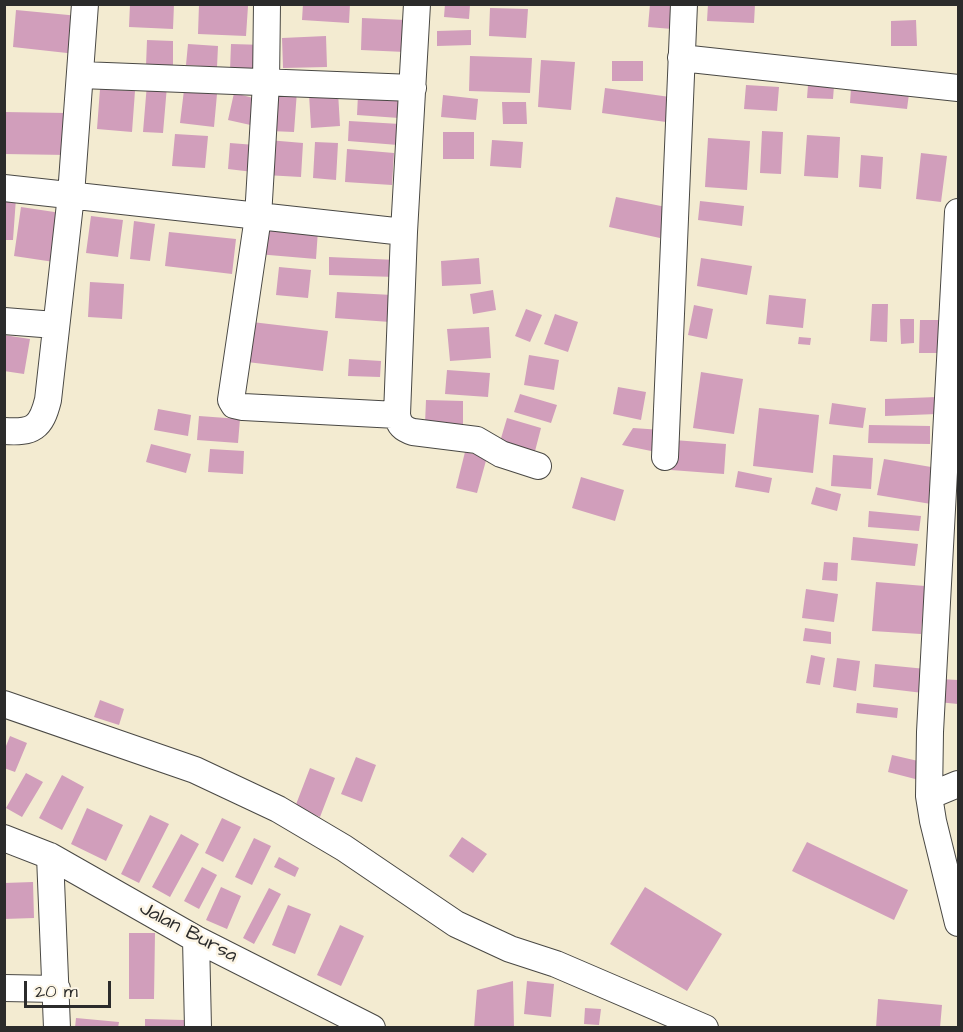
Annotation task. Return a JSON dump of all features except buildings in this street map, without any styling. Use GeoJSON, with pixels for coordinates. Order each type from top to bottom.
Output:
{"type":"FeatureCollection","features":[{"type":"Feature","properties":{"kind":"street"},"geometry":{"type":"LineString","coordinates":[[4,431],[21,432],[35,428],[44,417],[48,400],[71,195],[85,4]]}},
{"type":"Feature","properties":{"kind":"street"},"geometry":{"type":"LineString","coordinates":[[267,4],[266,83],[258,217],[231,400],[234,405],[243,407],[397,415]]}},
{"type":"Feature","properties":{"kind":"street"},"geometry":{"type":"LineString","coordinates":[[417,4],[404,232],[397,415],[399,423],[404,430],[477,440],[501,454],[538,466]]}},
{"type":"Feature","properties":{"kind":"street"},"geometry":{"type":"LineString","coordinates":[[665,457],[684,4]]}},
{"type":"Feature","properties":{"kind":"street"},"geometry":{"type":"LineString","coordinates":[[681,58],[958,88]]}},
{"type":"Feature","properties":{"kind":"street"},"geometry":{"type":"LineString","coordinates":[[81,75],[413,88]]}},
{"type":"Feature","properties":{"kind":"street"},"geometry":{"type":"LineString","coordinates":[[4,188],[404,232]]}},
{"type":"Feature","properties":{"kind":"street"},"geometry":{"type":"LineString","coordinates":[[958,212],[928,796],[958,923]]}},
{"type":"Feature","properties":{"kind":"street"},"geometry":{"type":"LineString","coordinates":[[4,321],[55,325]]}},
{"type":"Feature","properties":{"kind":"street"},"geometry":{"type":"LineString","coordinates":[[4,704],[195,770],[278,809],[344,848],[456,924],[705,1028]]}},
{"type":"Feature","properties":{"kind":"street"},"geometry":{"type":"LineString","coordinates":[[928,796],[958,784]]}},
{"type":"Feature","properties":{"kind":"street","name":"Jalan Bursa"},"geometry":{"type":"LineString","coordinates":[[5,839],[50,856],[196,939],[372,1028]]}},
{"type":"Feature","properties":{"kind":"street"},"geometry":{"type":"LineString","coordinates":[[50,856],[57,1028]]}},
{"type":"Feature","properties":{"kind":"street"},"geometry":{"type":"LineString","coordinates":[[196,939],[198,1028]]}},
{"type":"Feature","properties":{"kind":"street"},"geometry":{"type":"LineString","coordinates":[[4,988],[57,989]]}}]}
